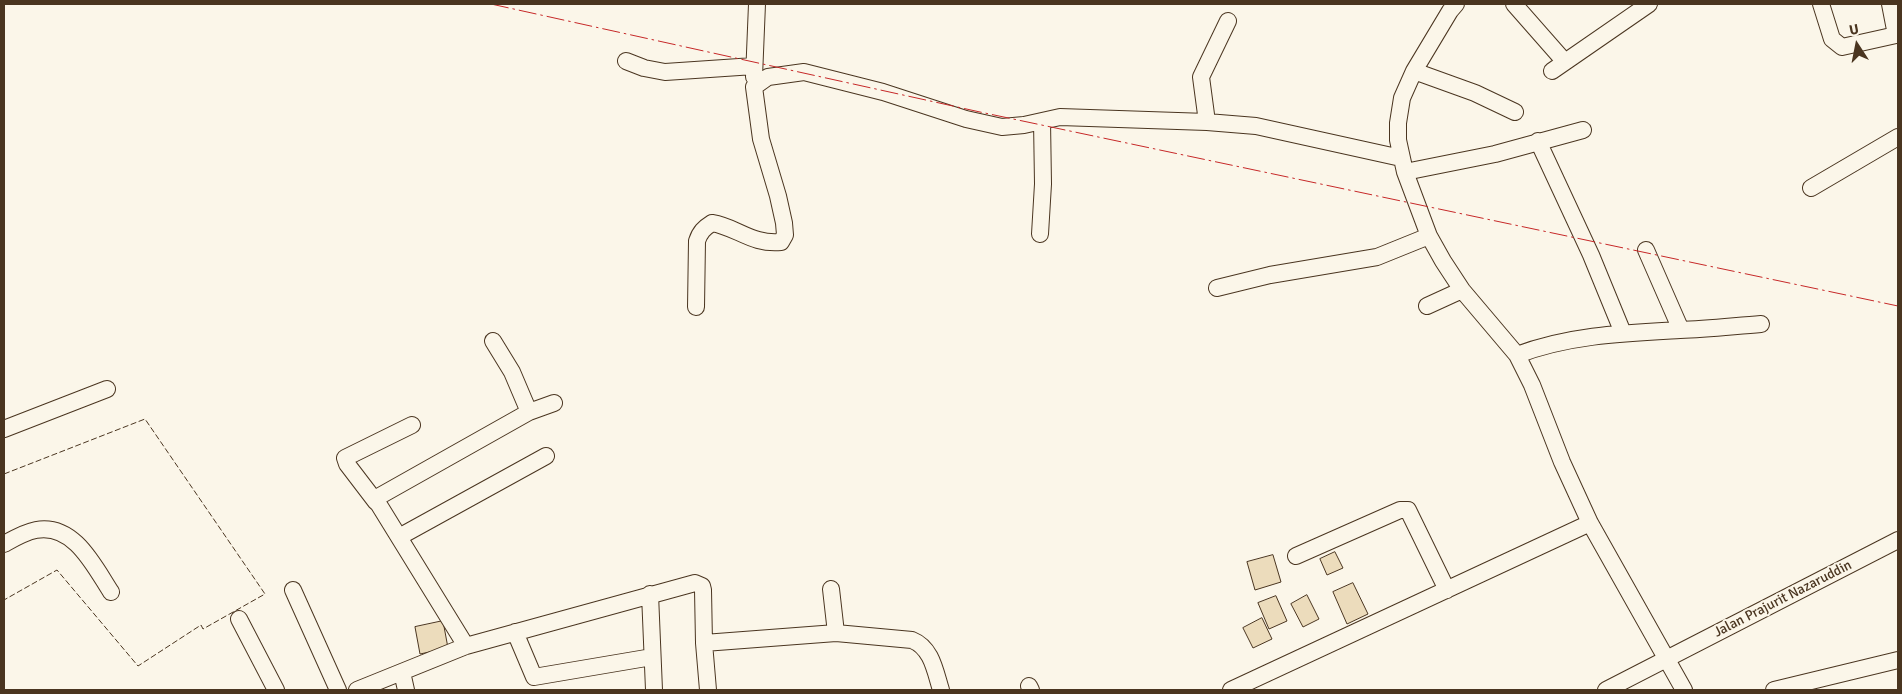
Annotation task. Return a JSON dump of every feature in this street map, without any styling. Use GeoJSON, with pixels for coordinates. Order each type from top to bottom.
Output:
{"type":"FeatureCollection","features":[{"type":"Feature","properties":{"kind":"street"},"geometry":{"type":"LineString","coordinates":[[696,307],[697,241],[699,233],[706,227],[712,223],[718,224],[744,236],[770,243],[781,242],[785,236],[778,196],[761,139],[754,87],[757,4]]}},
{"type":"Feature","properties":{"kind":"street"},"geometry":{"type":"LineString","coordinates":[[1514,4],[1558,66],[1650,4]]}},
{"type":"Feature","properties":{"kind":"street"},"geometry":{"type":"LineString","coordinates":[[1821,4],[1832,39],[1842,47],[1897,35],[1890,4]]}},
{"type":"Feature","properties":{"kind":"street"},"geometry":{"type":"LineString","coordinates":[[1449,6],[1414,71],[1402,98],[1398,123],[1398,140],[1403,165],[1429,236],[1462,290],[1517,355],[1532,384],[1562,462],[1590,523],[1684,690]]}},
{"type":"Feature","properties":{"kind":"street"},"geometry":{"type":"LineString","coordinates":[[1207,122],[1201,77],[1228,21]]}},
{"type":"Feature","properties":{"kind":"street"},"geometry":{"type":"LineString","coordinates":[[626,61],[644,68],[665,72],[754,66]]}},
{"type":"Feature","properties":{"kind":"street"},"geometry":{"type":"LineString","coordinates":[[1414,71],[1475,93],[1515,112]]}},
{"type":"Feature","properties":{"kind":"street"},"geometry":{"type":"LineString","coordinates":[[754,87],[768,78],[804,72],[883,92],[966,119],[1002,127],[1042,121],[1060,116],[1256,126],[1403,165],[1495,154],[1583,130]]}},
{"type":"Feature","properties":{"kind":"street"},"geometry":{"type":"LineString","coordinates":[[1040,234],[1043,184],[1042,121]]}},
{"type":"Feature","properties":{"kind":"street"},"geometry":{"type":"LineString","coordinates":[[1812,188],[1898,137]]}},
{"type":"Feature","properties":{"kind":"street"},"geometry":{"type":"LineString","coordinates":[[1538,141],[1591,255],[1623,333]]}},
{"type":"Feature","properties":{"kind":"street"},"geometry":{"type":"LineString","coordinates":[[1217,288],[1270,275],[1377,257],[1429,236]]}},
{"type":"Feature","properties":{"kind":"street"},"geometry":{"type":"LineString","coordinates":[[1646,250],[1681,330]]}},
{"type":"Feature","properties":{"kind":"street"},"geometry":{"type":"LineString","coordinates":[[1427,306],[1462,290]]}},
{"type":"Feature","properties":{"kind":"street"},"geometry":{"type":"LineString","coordinates":[[1517,355],[1551,345],[1623,333],[1761,324]]}},
{"type":"Feature","properties":{"kind":"street"},"geometry":{"type":"LineString","coordinates":[[493,340],[512,372],[529,412]]}},
{"type":"Feature","properties":{"kind":"street"},"geometry":{"type":"LineString","coordinates":[[4,428],[108,389]]}},
{"type":"Feature","properties":{"kind":"street"},"geometry":{"type":"LineString","coordinates":[[376,502],[378,497],[529,412],[554,403]]}},
{"type":"Feature","properties":{"kind":"street"},"geometry":{"type":"LineString","coordinates":[[412,425],[345,458],[347,464],[399,536],[466,646]]}},
{"type":"Feature","properties":{"kind":"street"},"geometry":{"type":"LineString","coordinates":[[399,536],[546,456]]}},
{"type":"Feature","properties":{"kind":"street"},"geometry":{"type":"LineString","coordinates":[[1296,556],[1400,510],[1408,510],[1447,590]]}},
{"type":"Feature","properties":{"kind":"street"},"geometry":{"type":"LineString","coordinates":[[1231,690],[1590,523]]}},
{"type":"Feature","properties":{"kind":"street"},"geometry":{"type":"LineString","coordinates":[[4,544],[36,530],[53,530],[68,535],[85,553],[111,592]]}},
{"type":"Feature","properties":{"kind":"street","name":"Jalan Prajurit Nazaruddin"},"geometry":{"type":"LineString","coordinates":[[1606,690],[1898,540]]}},
{"type":"Feature","properties":{"kind":"street"},"geometry":{"type":"LineString","coordinates":[[357,690],[466,646],[695,583],[702,586],[708,690]]}},
{"type":"Feature","properties":{"kind":"street"},"geometry":{"type":"LineString","coordinates":[[831,588],[836,634]]}},
{"type":"Feature","properties":{"kind":"street"},"geometry":{"type":"LineString","coordinates":[[293,590],[338,690]]}},
{"type":"Feature","properties":{"kind":"street"},"geometry":{"type":"LineString","coordinates":[[650,594],[654,690]]}},
{"type":"Feature","properties":{"kind":"street"},"geometry":{"type":"LineString","coordinates":[[239,619],[276,690]]}},
{"type":"Feature","properties":{"kind":"street"},"geometry":{"type":"LineString","coordinates":[[515,632],[534,684],[652,657]]}},
{"type":"Feature","properties":{"kind":"street"},"geometry":{"type":"LineString","coordinates":[[704,643],[836,634],[912,640],[922,644],[929,653],[941,690]]}},
{"type":"Feature","properties":{"kind":"street"},"geometry":{"type":"LineString","coordinates":[[1774,690],[1898,660]]}},
{"type":"Feature","properties":{"kind":"street"},"geometry":{"type":"LineString","coordinates":[[402,672],[406,690]]}},
{"type":"Feature","properties":{"kind":"building"},"geometry":{"type":"Polygon","coordinates":[[[1335,552],[1343,568],[1327,575],[1320,559],[1335,552]]]}},
{"type":"Feature","properties":{"kind":"building"},"geometry":{"type":"Polygon","coordinates":[[[1273,555],[1281,582],[1255,590],[1247,562],[1273,555]]]}},
{"type":"Feature","properties":{"kind":"building"},"geometry":{"type":"Polygon","coordinates":[[[1353,583],[1368,614],[1347,624],[1333,592],[1353,583]]]}},
{"type":"Feature","properties":{"kind":"building"},"geometry":{"type":"Polygon","coordinates":[[[1307,595],[1319,619],[1303,627],[1291,604],[1307,595]]]}},
{"type":"Feature","properties":{"kind":"building"},"geometry":{"type":"Polygon","coordinates":[[[1276,596],[1287,621],[1269,629],[1258,603],[1276,596]]]}},
{"type":"Feature","properties":{"kind":"building"},"geometry":{"type":"Polygon","coordinates":[[[1262,618],[1272,639],[1253,648],[1243,628],[1262,618]]]}},
{"type":"Feature","properties":{"kind":"building"},"geometry":{"type":"Polygon","coordinates":[[[443,621],[448,648],[420,654],[415,627],[443,621]]]}},
{"type":"Feature","properties":{"kind":"fence"},"geometry":{"type":"LineString","coordinates":[[4,474],[145,419],[265,594],[203,629],[201,625],[138,666],[57,570],[4,600]]}},
{"type":"Feature","properties":{"kind":"power"},"geometry":{"type":"LineString","coordinates":[[491,4],[980,112],[1898,306]]}}]}
